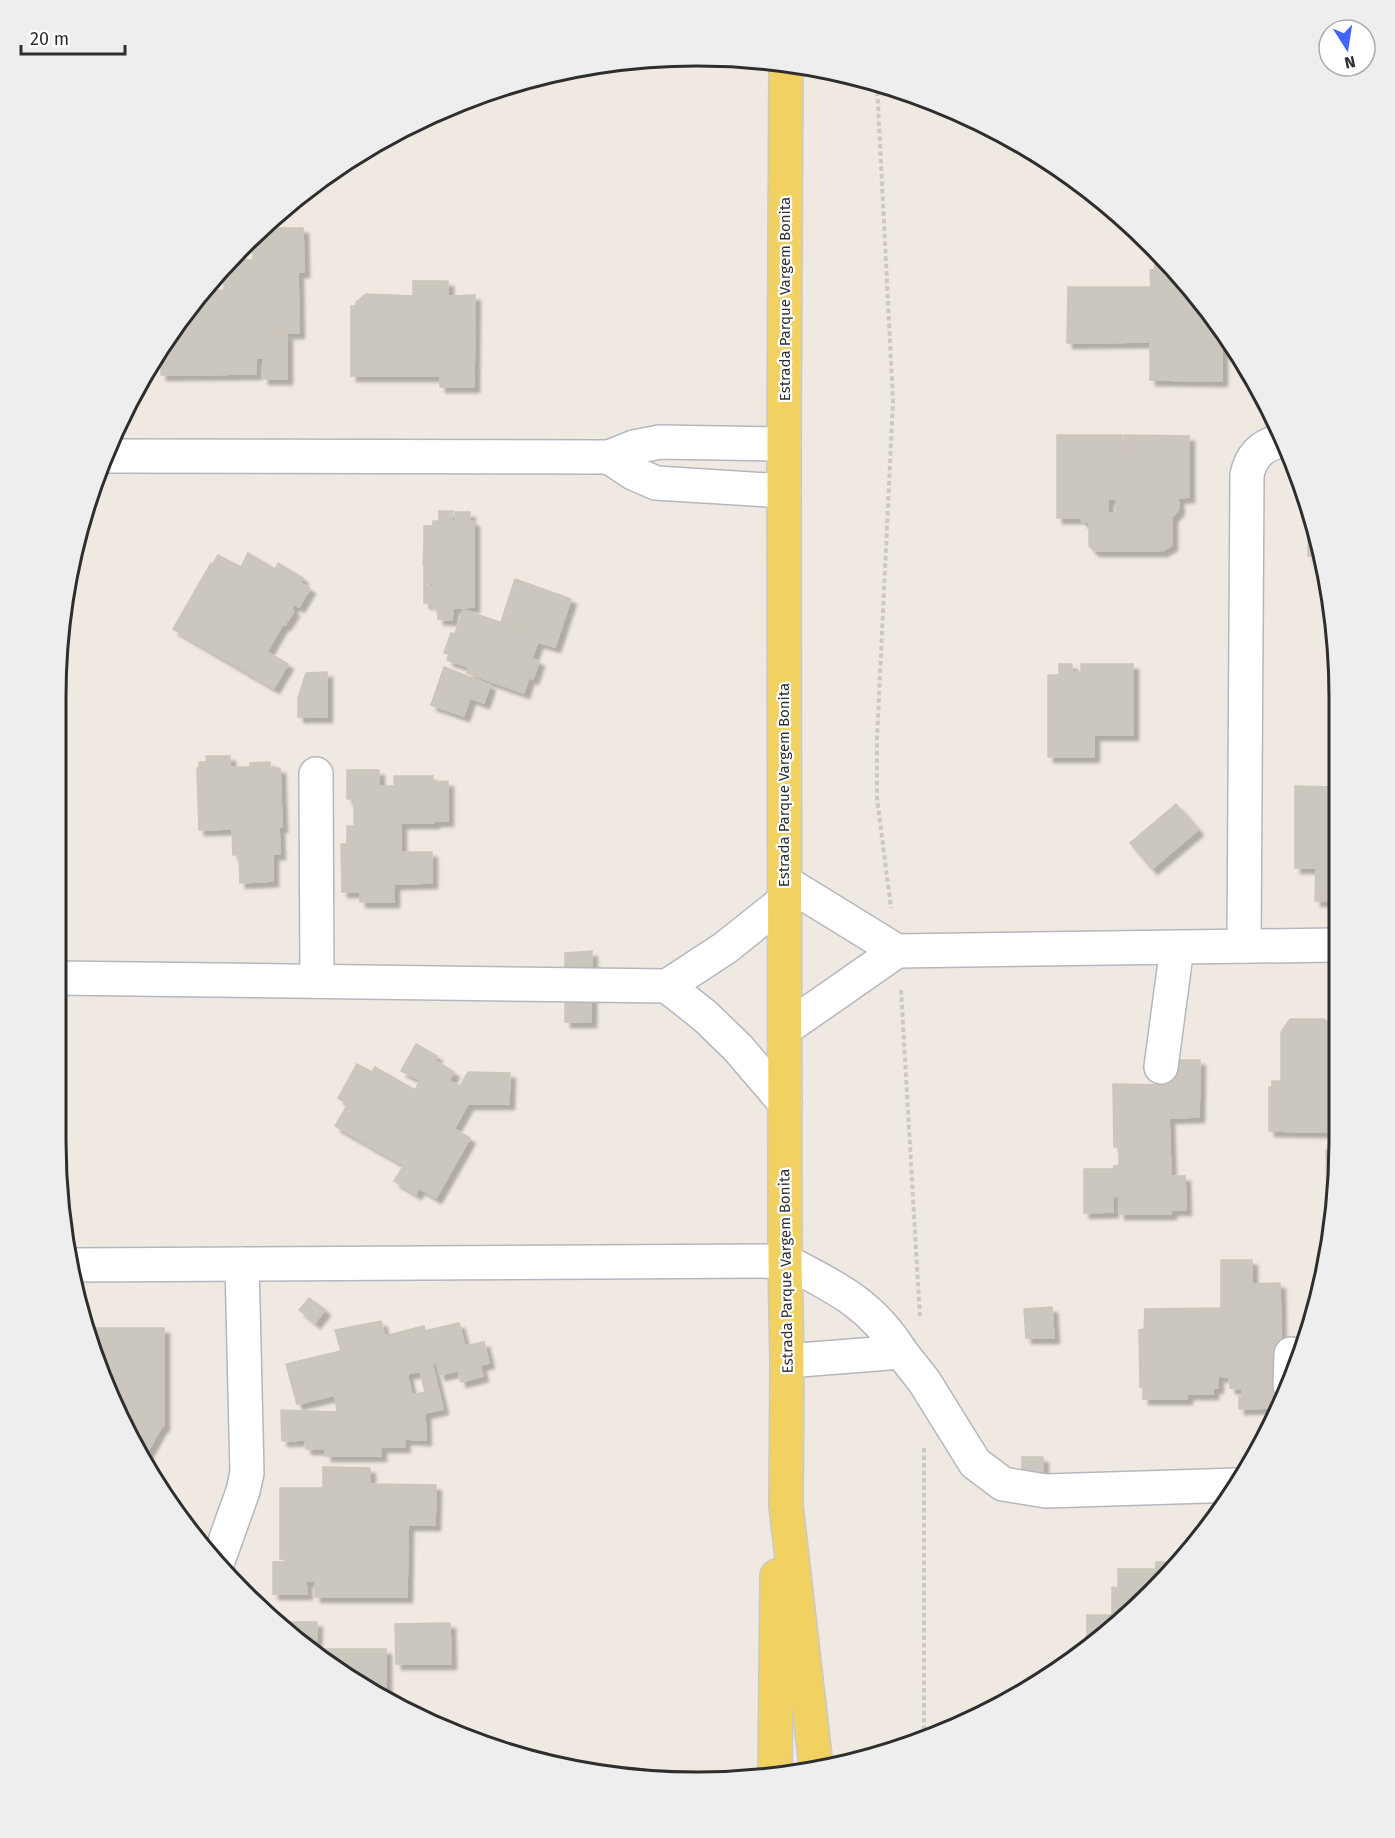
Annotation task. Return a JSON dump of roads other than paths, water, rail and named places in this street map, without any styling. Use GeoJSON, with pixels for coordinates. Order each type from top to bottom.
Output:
{"type":"FeatureCollection","features":[{"type":"Feature","properties":{"kind":"main road","name":"Estrada Parque Vargem Bonita"},"geometry":{"type":"LineString","coordinates":[[786,72],[784,491],[786,1506],[815,1761]]}},
{"type":"Feature","properties":{"kind":"main road","name":"Estrada Parque Vargem Bonita"},"geometry":{"type":"LineString","coordinates":[[776,1767],[777,1559],[786,1506]]}},
{"type":"Feature","properties":{"kind":"street"},"geometry":{"type":"LineString","coordinates":[[114,456],[609,457],[634,447],[660,442],[784,444]]}},
{"type":"Feature","properties":{"kind":"street"},"geometry":{"type":"LineString","coordinates":[[1244,946],[1247,475],[1249,465],[1261,449],[1275,442]]}},
{"type":"Feature","properties":{"kind":"street"},"geometry":{"type":"LineString","coordinates":[[609,457],[633,473],[656,483],[784,491]]}},
{"type":"Feature","properties":{"kind":"street"},"geometry":{"type":"LineString","coordinates":[[316,774],[317,981]]}},
{"type":"Feature","properties":{"kind":"street"},"geometry":{"type":"LineString","coordinates":[[66,978],[667,986],[725,948],[785,892],[897,951],[1329,945]]}},
{"type":"Feature","properties":{"kind":"street"},"geometry":{"type":"LineString","coordinates":[[1161,1066],[1177,947]]}},
{"type":"Feature","properties":{"kind":"street"},"geometry":{"type":"LineString","coordinates":[[785,1029],[897,951]]}},
{"type":"Feature","properties":{"kind":"street"},"geometry":{"type":"LineString","coordinates":[[667,986],[705,1016],[738,1048],[785,1103]]}},
{"type":"Feature","properties":{"kind":"street"},"geometry":{"type":"LineString","coordinates":[[78,1265],[785,1261],[839,1289],[872,1314],[890,1334],[924,1381],[975,1463],[1003,1484],[1046,1491],[1226,1485]]}},
{"type":"Feature","properties":{"kind":"street"},"geometry":{"type":"LineString","coordinates":[[220,1554],[247,1473],[242,1264]]}},
{"type":"Feature","properties":{"kind":"street"},"geometry":{"type":"LineString","coordinates":[[787,1361],[901,1352]]}}]}
